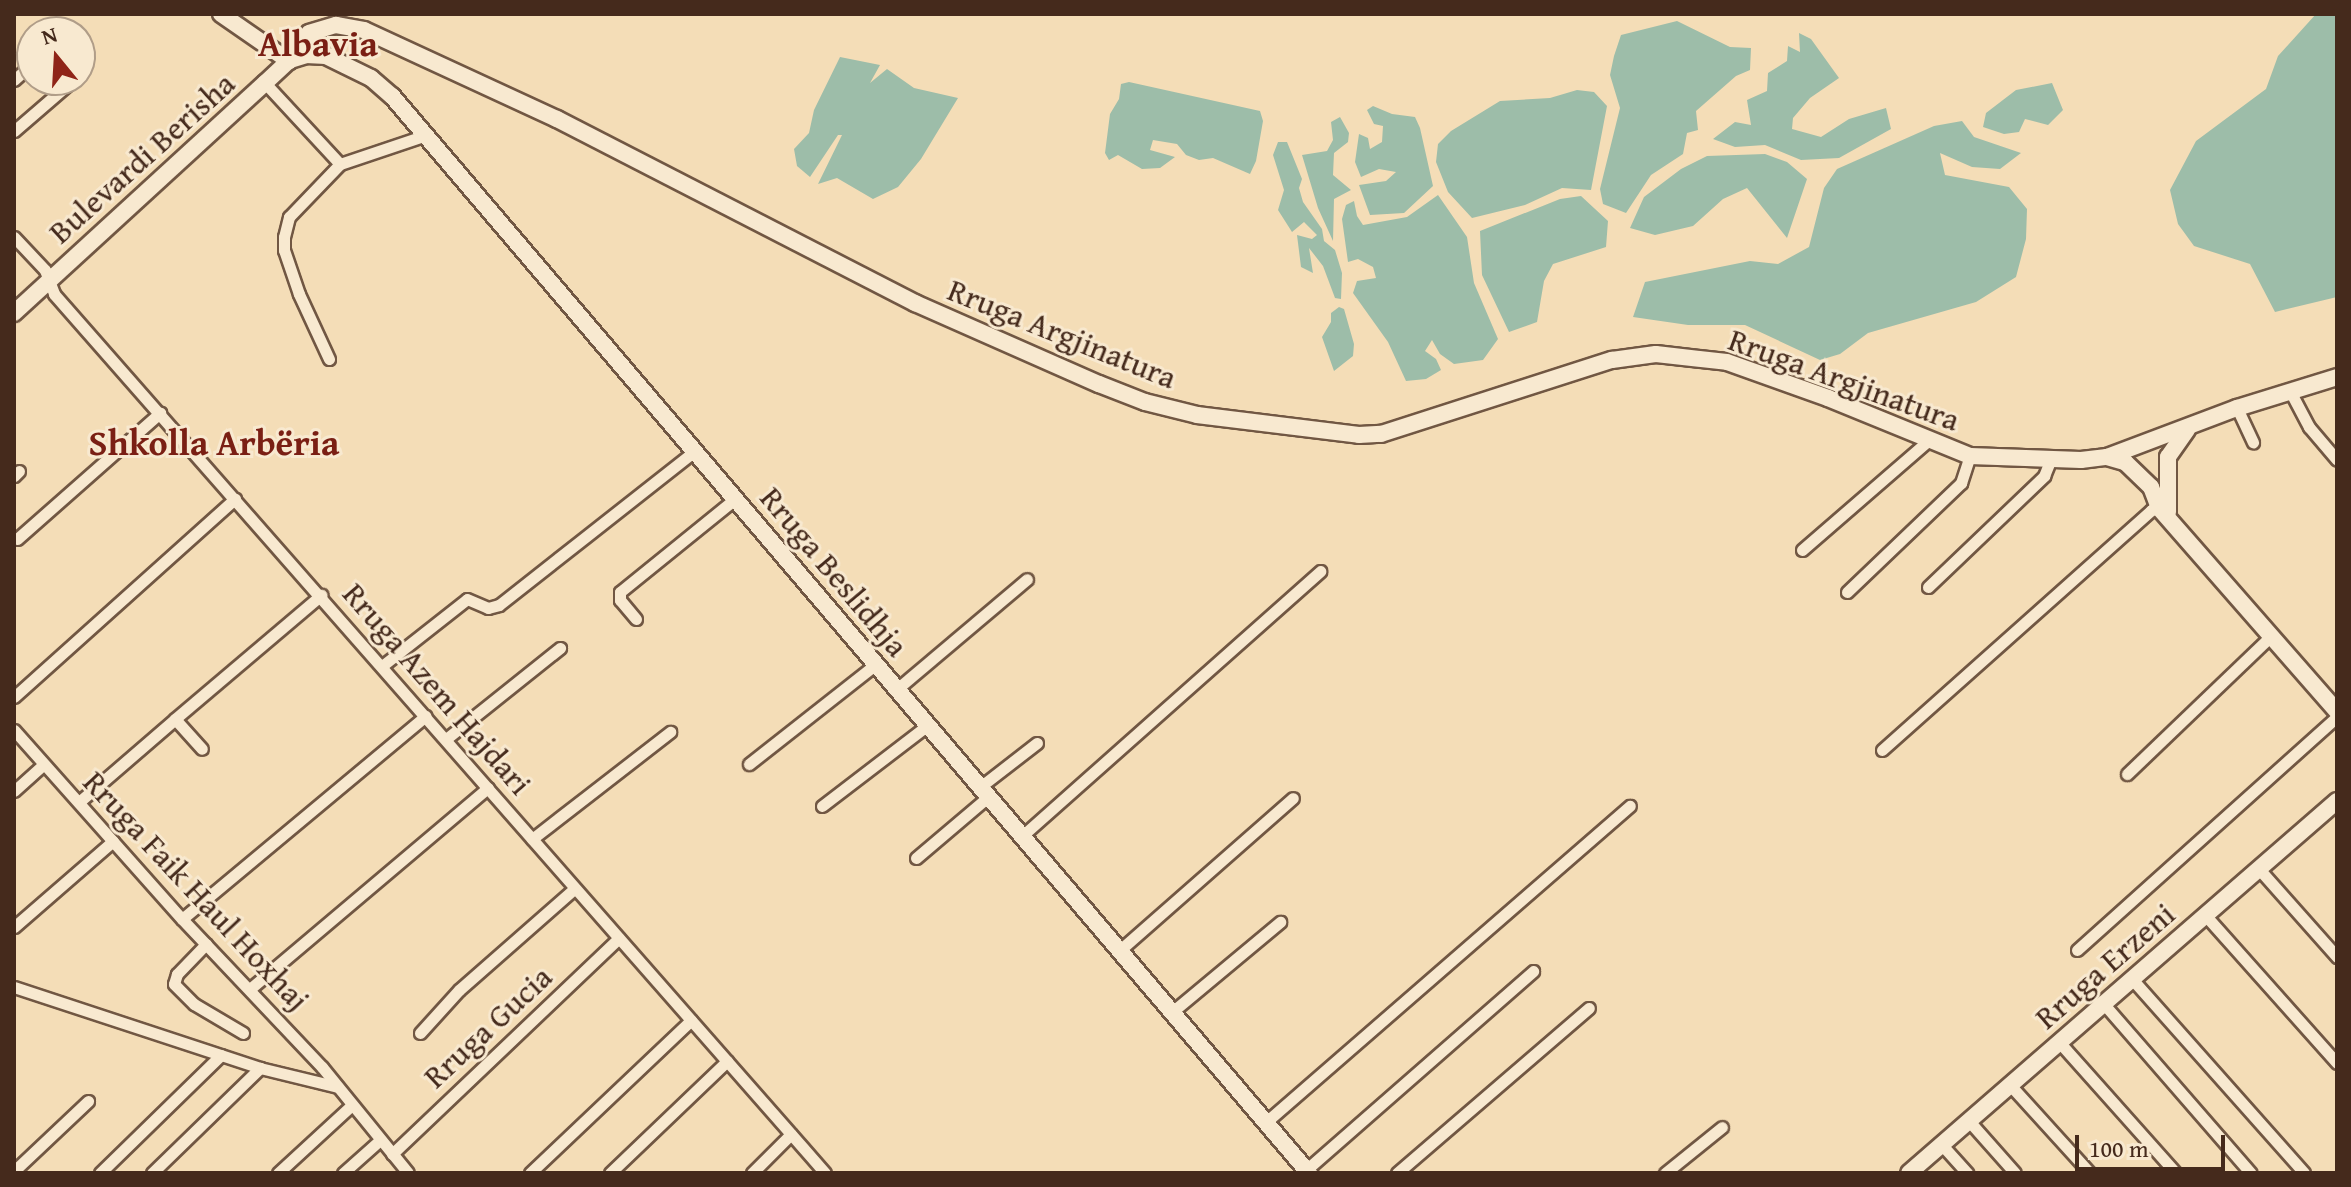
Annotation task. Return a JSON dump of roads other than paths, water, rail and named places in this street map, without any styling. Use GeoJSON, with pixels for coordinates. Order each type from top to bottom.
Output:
{"type":"FeatureCollection","features":[{"type":"Feature","properties":{"kind":"street"},"geometry":{"type":"LineString","coordinates":[[221,14],[289,61],[325,52],[339,32],[364,30]]}},
{"type":"Feature","properties":{"kind":"street","name":"Rruga Argjinatura"},"geometry":{"type":"LineString","coordinates":[[311,35],[336,25],[364,30],[622,150],[915,303],[1099,384],[1179,412],[1359,435],[1381,434],[1612,360],[1656,354],[1727,362],[1828,398],[1970,456],[2050,461],[2107,457]]}},
{"type":"Feature","properties":{"kind":"street"},"geometry":{"type":"LineString","coordinates":[[317,54],[307,48],[311,35],[327,34],[332,51],[344,64]]}},
{"type":"Feature","properties":{"kind":"street","name":"Bulevardi Berisha"},"geometry":{"type":"LineString","coordinates":[[14,313],[289,61],[311,35]]}},
{"type":"Feature","properties":{"kind":"street","name":"Rruga Beslidhja"},"geometry":{"type":"LineString","coordinates":[[317,54],[344,64],[383,87],[426,135],[1308,1171]]}},
{"type":"Feature","properties":{"kind":"street"},"geometry":{"type":"LineString","coordinates":[[265,83],[340,164]]}},
{"type":"Feature","properties":{"kind":"street"},"geometry":{"type":"LineString","coordinates":[[14,131],[54,96]]}},
{"type":"Feature","properties":{"kind":"street"},"geometry":{"type":"LineString","coordinates":[[329,359],[288,263],[284,237],[289,217],[340,164],[426,135]]}},
{"type":"Feature","properties":{"kind":"street","name":"Rruga Azem Hajdari"},"geometry":{"type":"LineString","coordinates":[[14,237],[45,270],[54,294],[825,1173]]}},
{"type":"Feature","properties":{"kind":"street"},"geometry":{"type":"LineString","coordinates":[[2107,457],[2237,408],[2337,377]]}},
{"type":"Feature","properties":{"kind":"street"},"geometry":{"type":"LineString","coordinates":[[2290,391],[2309,427],[2337,460]]}},
{"type":"Feature","properties":{"kind":"street"},"geometry":{"type":"LineString","coordinates":[[2237,408],[2253,443]]}},
{"type":"Feature","properties":{"kind":"street"},"geometry":{"type":"LineString","coordinates":[[17,539],[160,413]]}},
{"type":"Feature","properties":{"kind":"street"},"geometry":{"type":"LineString","coordinates":[[2107,457],[2138,473],[2160,477],[2178,439],[2188,429]]}},
{"type":"Feature","properties":{"kind":"street"},"geometry":{"type":"LineString","coordinates":[[1802,550],[1928,441]]}},
{"type":"Feature","properties":{"kind":"street"},"geometry":{"type":"LineString","coordinates":[[2145,444],[2162,447],[2168,463],[2164,514]]}},
{"type":"Feature","properties":{"kind":"street"},"geometry":{"type":"LineString","coordinates":[[2145,444],[2133,457],[2138,473],[2151,487],[2164,514],[2337,711]]}},
{"type":"Feature","properties":{"kind":"street"},"geometry":{"type":"LineString","coordinates":[[382,666],[467,599],[488,608],[499,605],[695,451]]}},
{"type":"Feature","properties":{"kind":"street"},"geometry":{"type":"LineString","coordinates":[[1847,592],[1961,483],[1970,456]]}},
{"type":"Feature","properties":{"kind":"street"},"geometry":{"type":"LineString","coordinates":[[1928,587],[2044,476],[2050,461]]}},
{"type":"Feature","properties":{"kind":"street"},"geometry":{"type":"LineString","coordinates":[[14,697],[235,499]]}},
{"type":"Feature","properties":{"kind":"street"},"geometry":{"type":"LineString","coordinates":[[636,619],[620,600],[620,592],[735,499]]}},
{"type":"Feature","properties":{"kind":"street"},"geometry":{"type":"LineString","coordinates":[[1882,750],[2151,510],[2164,514]]}},
{"type":"Feature","properties":{"kind":"street"},"geometry":{"type":"LineString","coordinates":[[1022,836],[1320,571]]}},
{"type":"Feature","properties":{"kind":"street"},"geometry":{"type":"LineString","coordinates":[[897,689],[1027,579]]}},
{"type":"Feature","properties":{"kind":"street"},"geometry":{"type":"LineString","coordinates":[[79,802],[321,595]]}},
{"type":"Feature","properties":{"kind":"street"},"geometry":{"type":"LineString","coordinates":[[2127,774],[2271,636]]}},
{"type":"Feature","properties":{"kind":"street"},"geometry":{"type":"LineString","coordinates":[[446,739],[560,648]]}},
{"type":"Feature","properties":{"kind":"street"},"geometry":{"type":"LineString","coordinates":[[749,764],[876,664]]}},
{"type":"Feature","properties":{"kind":"street"},"geometry":{"type":"LineString","coordinates":[[182,919],[426,716]]}},
{"type":"Feature","properties":{"kind":"street"},"geometry":{"type":"LineString","coordinates":[[2077,950],[2337,717]]}},
{"type":"Feature","properties":{"kind":"street"},"geometry":{"type":"LineString","coordinates":[[175,719],[202,749]]}},
{"type":"Feature","properties":{"kind":"street"},"geometry":{"type":"LineString","coordinates":[[822,806],[928,725]]}},
{"type":"Feature","properties":{"kind":"street","name":"Rruga Faik Haul Hoxhaj"},"geometry":{"type":"LineString","coordinates":[[14,730],[182,919],[251,988],[339,1087],[408,1173]]}},
{"type":"Feature","properties":{"kind":"street"},"geometry":{"type":"LineString","coordinates":[[532,839],[670,732]]}},
{"type":"Feature","properties":{"kind":"street"},"geometry":{"type":"LineString","coordinates":[[916,858],[1037,743]]}},
{"type":"Feature","properties":{"kind":"street"},"geometry":{"type":"LineString","coordinates":[[14,791],[44,764]]}},
{"type":"Feature","properties":{"kind":"street"},"geometry":{"type":"LineString","coordinates":[[251,988],[488,788]]}},
{"type":"Feature","properties":{"kind":"street"},"geometry":{"type":"LineString","coordinates":[[1120,950],[1293,798]]}},
{"type":"Feature","properties":{"kind":"street","name":"Rruga Erzeni"},"geometry":{"type":"LineString","coordinates":[[1909,1173],[2337,801]]}},
{"type":"Feature","properties":{"kind":"street"},"geometry":{"type":"LineString","coordinates":[[1266,1122],[1630,806]]}},
{"type":"Feature","properties":{"kind":"street"},"geometry":{"type":"LineString","coordinates":[[14,927],[113,841]]}},
{"type":"Feature","properties":{"kind":"street"},"geometry":{"type":"LineString","coordinates":[[2259,869],[2337,957]]}},
{"type":"Feature","properties":{"kind":"street"},"geometry":{"type":"LineString","coordinates":[[420,1033],[459,990],[575,888]]}},
{"type":"Feature","properties":{"kind":"street"},"geometry":{"type":"LineString","coordinates":[[2206,916],[2337,1063]]}},
{"type":"Feature","properties":{"kind":"street"},"geometry":{"type":"LineString","coordinates":[[1172,1012],[1280,922]]}},
{"type":"Feature","properties":{"kind":"street","name":"Rruga Gucia"},"geometry":{"type":"LineString","coordinates":[[392,1154],[619,938]]}},
{"type":"Feature","properties":{"kind":"street"},"geometry":{"type":"LineString","coordinates":[[206,944],[177,974],[174,984],[194,1004],[243,1033]]}},
{"type":"Feature","properties":{"kind":"street"},"geometry":{"type":"LineString","coordinates":[[1308,1171],[1533,971]]}},
{"type":"Feature","properties":{"kind":"street"},"geometry":{"type":"LineString","coordinates":[[2132,979],[2304,1173]]}},
{"type":"Feature","properties":{"kind":"street"},"geometry":{"type":"LineString","coordinates":[[14,987],[260,1068],[339,1087]]}},
{"type":"Feature","properties":{"kind":"street"},"geometry":{"type":"LineString","coordinates":[[2103,1003],[2251,1173]]}},
{"type":"Feature","properties":{"kind":"street"},"geometry":{"type":"LineString","coordinates":[[1397,1173],[1589,1008]]}},
{"type":"Feature","properties":{"kind":"street"},"geometry":{"type":"LineString","coordinates":[[530,1173],[691,1020]]}},
{"type":"Feature","properties":{"kind":"street"},"geometry":{"type":"LineString","coordinates":[[2060,1043],[2176,1173]]}},
{"type":"Feature","properties":{"kind":"street"},"geometry":{"type":"LineString","coordinates":[[100,1173],[221,1055]]}},
{"type":"Feature","properties":{"kind":"street"},"geometry":{"type":"LineString","coordinates":[[610,1173],[727,1061]]}},
{"type":"Feature","properties":{"kind":"street"},"geometry":{"type":"LineString","coordinates":[[152,1173],[260,1068]]}},
{"type":"Feature","properties":{"kind":"street"},"geometry":{"type":"LineString","coordinates":[[2011,1086],[2090,1173]]}},
{"type":"Feature","properties":{"kind":"street"},"geometry":{"type":"LineString","coordinates":[[14,1171],[88,1101]]}},
{"type":"Feature","properties":{"kind":"street"},"geometry":{"type":"LineString","coordinates":[[278,1173],[352,1105]]}},
{"type":"Feature","properties":{"kind":"street"},"geometry":{"type":"LineString","coordinates":[[1969,1121],[2015,1173]]}},
{"type":"Feature","properties":{"kind":"street"},"geometry":{"type":"LineString","coordinates":[[1665,1173],[1722,1127]]}},
{"type":"Feature","properties":{"kind":"street"},"geometry":{"type":"LineString","coordinates":[[752,1173],[791,1134]]}},
{"type":"Feature","properties":{"kind":"street"},"geometry":{"type":"LineString","coordinates":[[343,1173],[380,1140]]}},
{"type":"Feature","properties":{"kind":"street"},"geometry":{"type":"LineString","coordinates":[[1942,1145],[1967,1173]]}},
{"type":"Feature","properties":{"kind":"district","name":"Albavia"},"geometry":{"type":"Point","coordinates":[318,43]}},
{"type":"Feature","properties":{"kind":"district","name":"Shkolla Arbëria"},"geometry":{"type":"Point","coordinates":[214,442]}}]}
